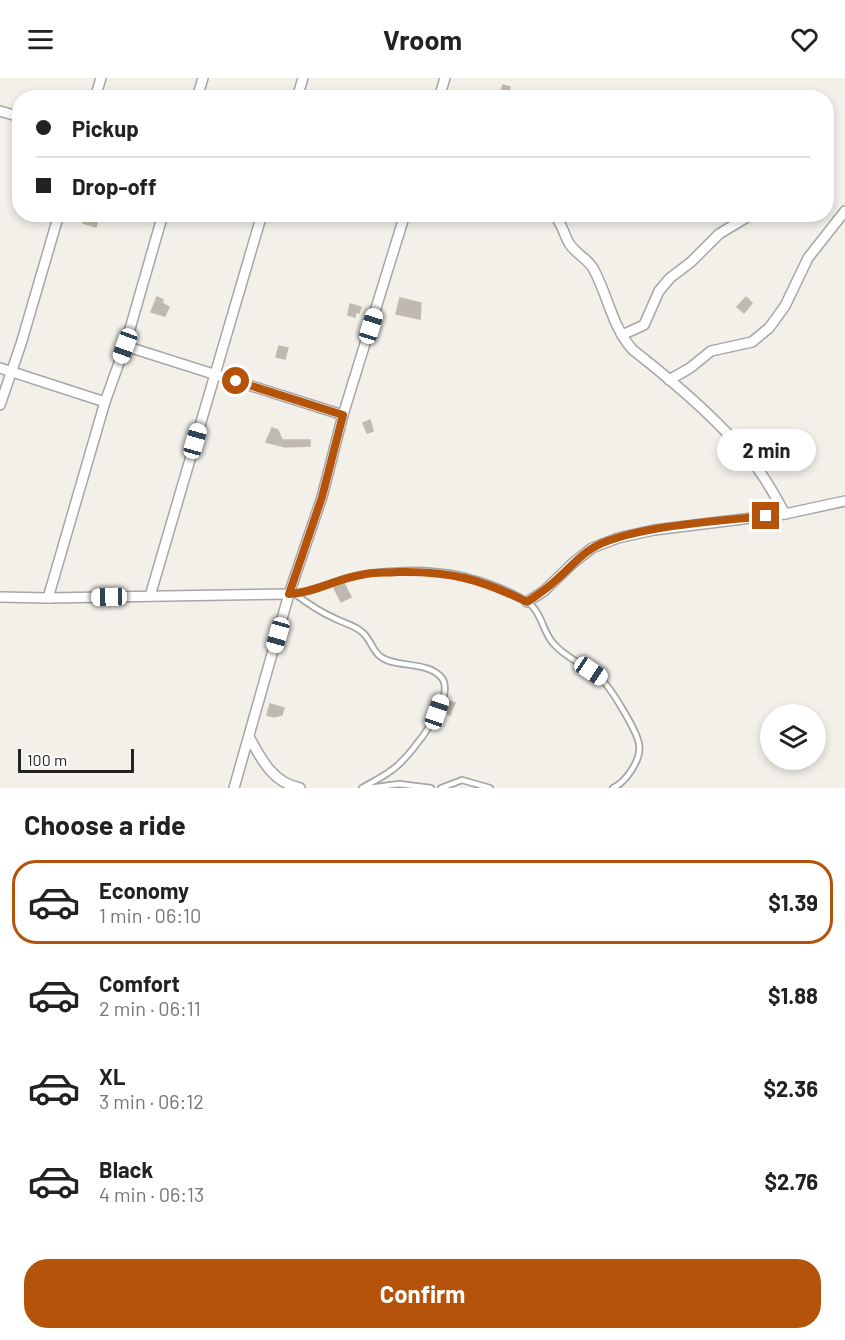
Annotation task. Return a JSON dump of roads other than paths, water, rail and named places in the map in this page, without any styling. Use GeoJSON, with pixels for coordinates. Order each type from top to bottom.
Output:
{"type":"FeatureCollection","features":[{"type":"Feature","properties":{"kind":"street"},"geometry":{"type":"LineString","coordinates":[[669,380],[690,368],[711,351],[743,345],[761,336],[778,318],[817,244],[845,211]]}},
{"type":"Feature","properties":{"kind":"street"},"geometry":{"type":"LineString","coordinates":[[0,405],[21,344],[57,222]]}},
{"type":"Feature","properties":{"kind":"street"},"geometry":{"type":"LineString","coordinates":[[48,598],[161,222]]}},
{"type":"Feature","properties":{"kind":"street"},"geometry":{"type":"LineString","coordinates":[[150,596],[260,222]]}},
{"type":"Feature","properties":{"kind":"street"},"geometry":{"type":"LineString","coordinates":[[234,788],[322,497],[343,415],[403,222]]}},
{"type":"Feature","properties":{"kind":"street"},"geometry":{"type":"LineString","coordinates":[[559,222],[569,244],[588,260],[595,271],[622,335],[633,350],[714,420],[751,459],[785,514]]}},
{"type":"Feature","properties":{"kind":"street"},"geometry":{"type":"LineString","coordinates":[[622,335],[644,325],[659,291],[670,278],[691,262],[719,234],[739,222]]}},
{"type":"Feature","properties":{"kind":"street"},"geometry":{"type":"LineString","coordinates":[[125,346],[343,415]]}},
{"type":"Feature","properties":{"kind":"street"},"geometry":{"type":"LineString","coordinates":[[0,368],[105,402]]}},
{"type":"Feature","properties":{"kind":"street"},"geometry":{"type":"LineString","coordinates":[[527,602],[544,591],[592,548],[618,538],[654,530],[785,514],[845,501]]}},
{"type":"Feature","properties":{"kind":"street"},"geometry":{"type":"LineString","coordinates":[[0,597],[292,594]]}},
{"type":"Feature","properties":{"kind":"street"},"geometry":{"type":"LineString","coordinates":[[249,737],[271,771],[283,782],[300,788]]}},
{"type":"Feature","properties":{"kind":"lane"},"geometry":{"type":"LineString","coordinates":[[292,594],[361,574],[440,573],[464,576],[527,602],[537,613],[553,644],[601,678],[610,688],[637,738],[639,749],[629,775],[613,788]]}},
{"type":"Feature","properties":{"kind":"lane"},"geometry":{"type":"LineString","coordinates":[[292,594],[365,634],[382,658],[411,664],[437,673],[445,683],[437,712],[425,734],[409,754],[382,777],[362,788]]}},
{"type":"Feature","properties":{"kind":"lane"},"geometry":{"type":"LineString","coordinates":[[441,788],[462,780],[490,788]]}},
{"type":"Feature","properties":{"kind":"lane"},"geometry":{"type":"LineString","coordinates":[[369,788],[399,784],[431,788]]}}]}
